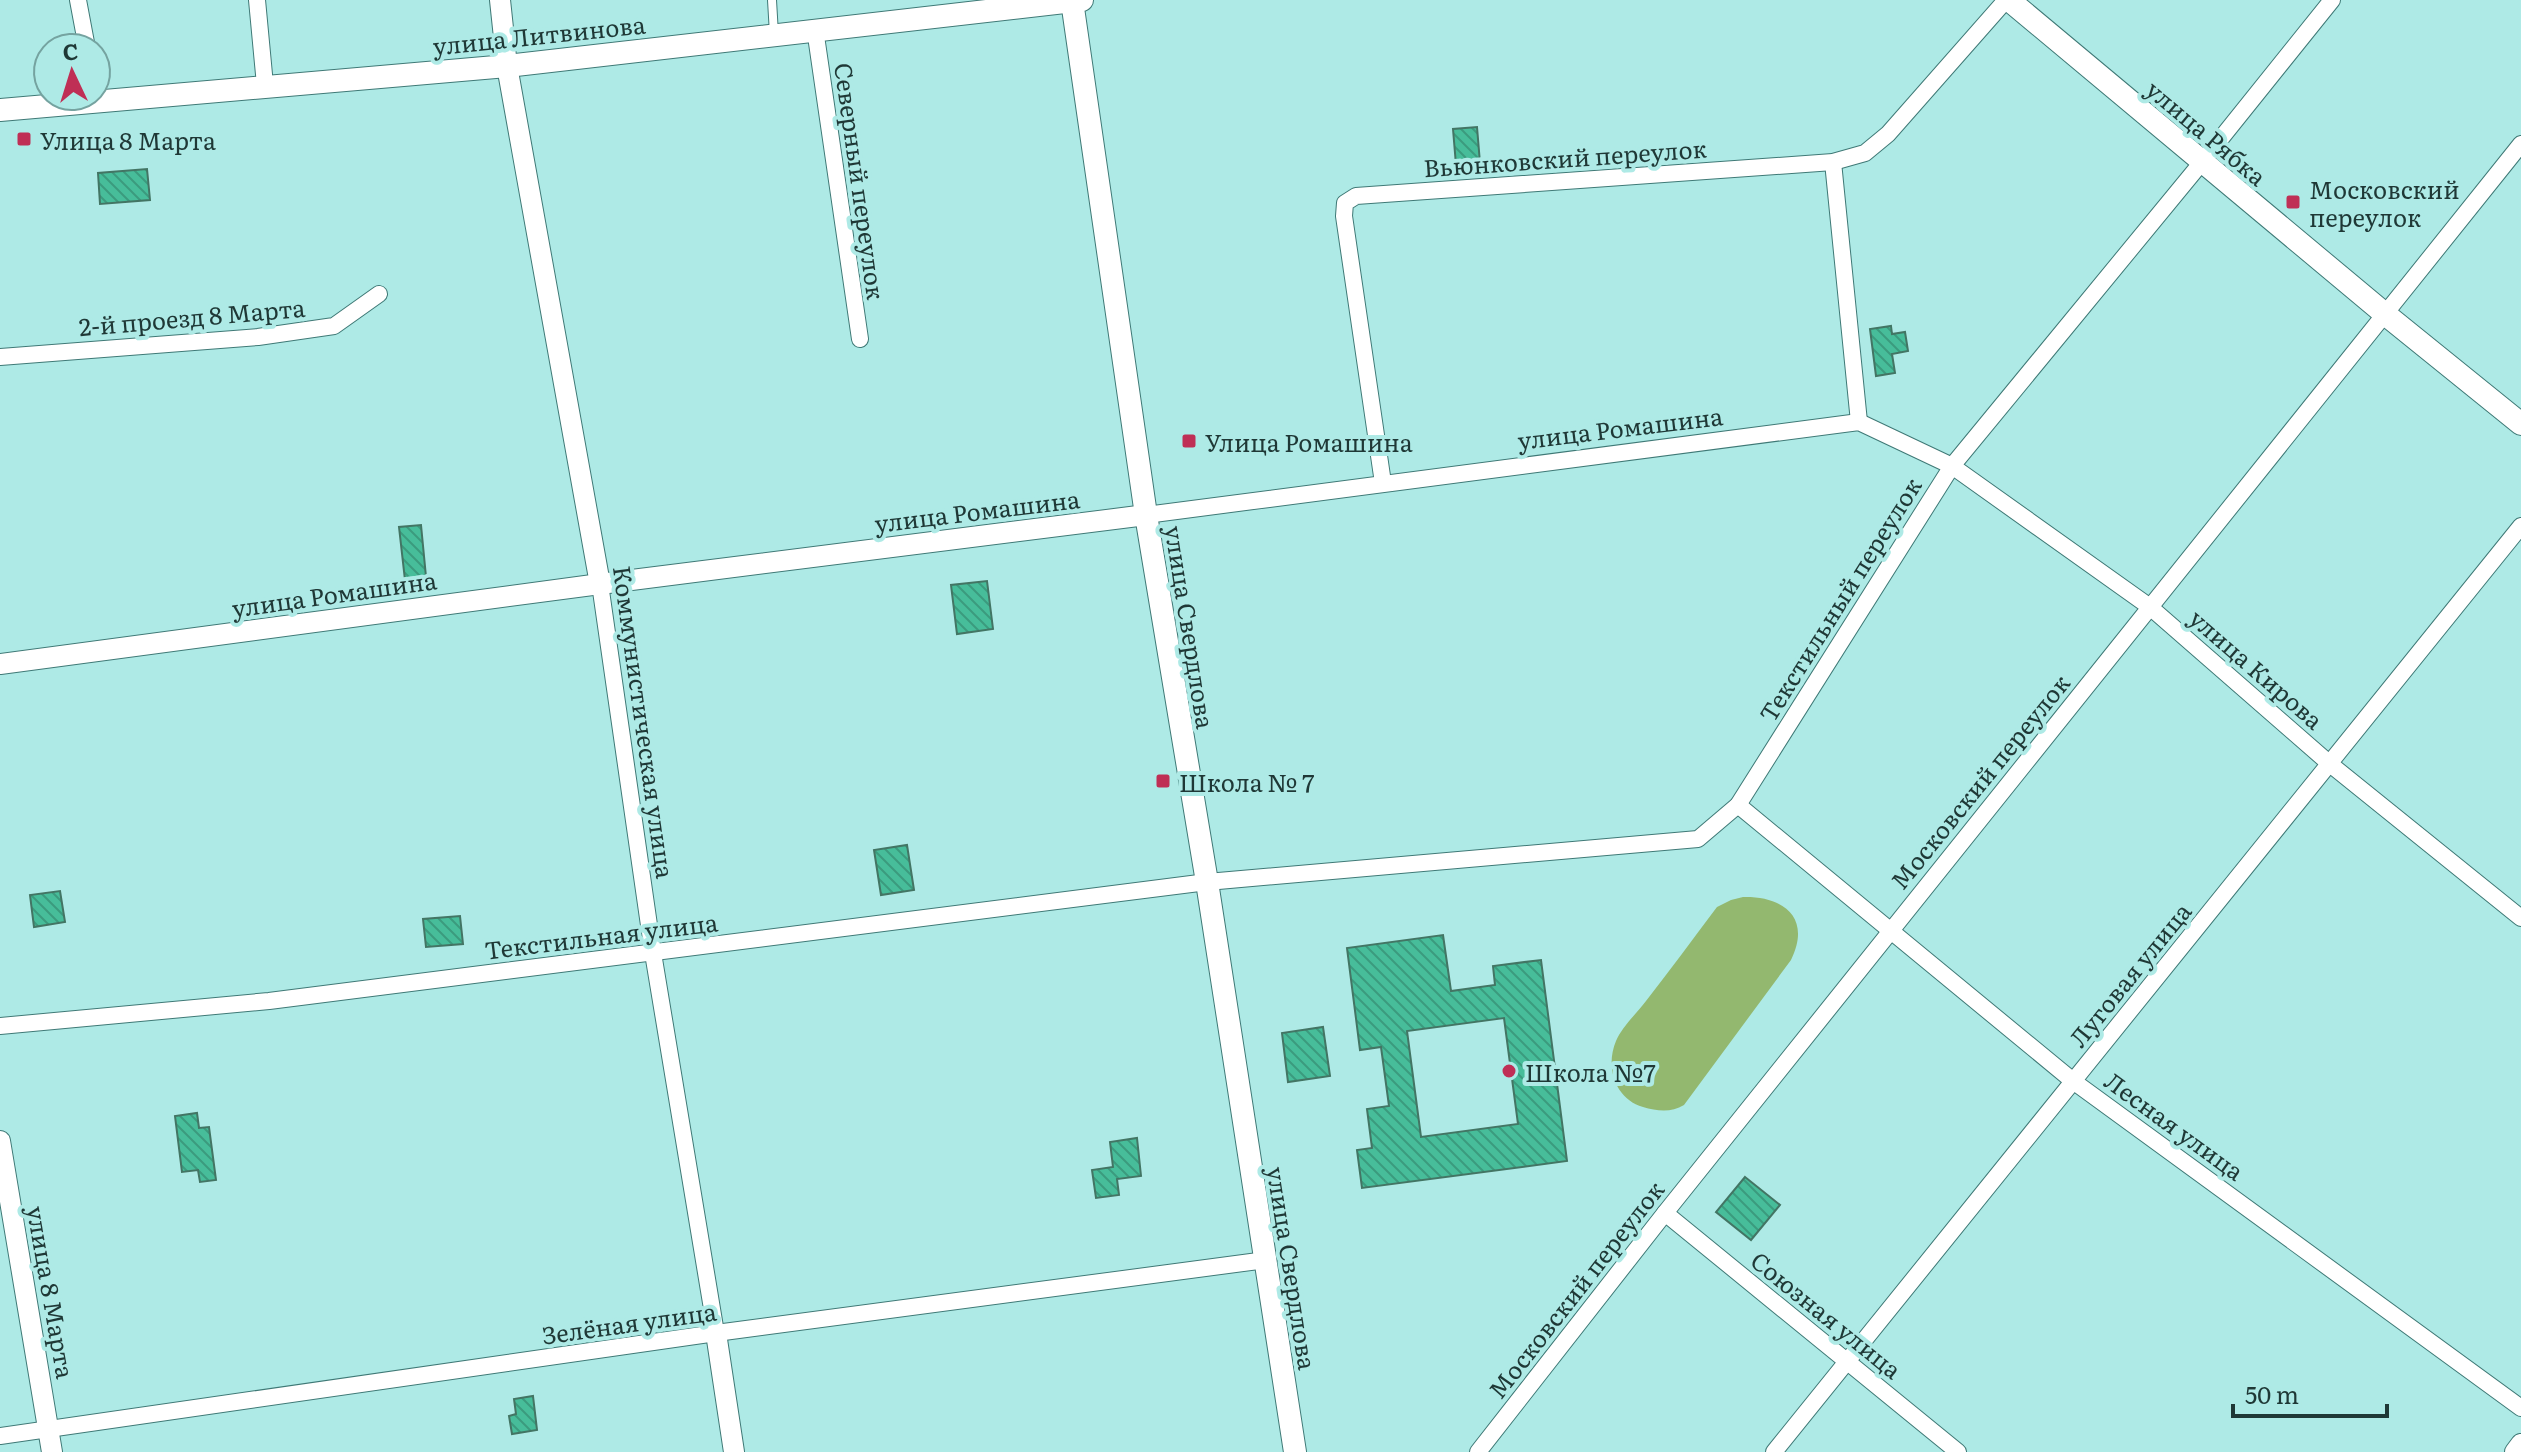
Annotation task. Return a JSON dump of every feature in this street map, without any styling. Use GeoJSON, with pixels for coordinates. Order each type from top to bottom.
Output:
{"type":"FeatureCollection","features":[{"type":"Feature","properties":{"kind":"main road","name":"улица Свердлова"},"geometry":{"type":"LineString","coordinates":[[1072,0],[1146,515],[1207,882],[1295,1452]]}},
{"type":"Feature","properties":{"kind":"main road","name":"улица Литвинова"},"geometry":{"type":"LineString","coordinates":[[112,97],[507,66],[1082,0]]}},
{"type":"Feature","properties":{"kind":"main road","name":"улица Рябка"},"geometry":{"type":"LineString","coordinates":[[2007,0],[2521,424]]}},
{"type":"Feature","properties":{"kind":"main road","name":"улица Литвинова"},"geometry":{"type":"LineString","coordinates":[[0,110],[32,106]]}},
{"type":"Feature","properties":{"kind":"street"},"geometry":{"type":"LineString","coordinates":[[78,0],[84,32]]}},
{"type":"Feature","properties":{"kind":"street"},"geometry":{"type":"LineString","coordinates":[[257,0],[265,85]]}},
{"type":"Feature","properties":{"kind":"street","name":"Коммунистическая улица"},"geometry":{"type":"LineString","coordinates":[[500,0],[507,66],[600,584],[653,953],[734,1452]]}},
{"type":"Feature","properties":{"kind":"street","name":"Вьюнковский переулок"},"geometry":{"type":"LineString","coordinates":[[1383,483],[1344,216],[1345,203],[1356,196],[1833,162],[1865,153],[1888,134],[2007,0]]}},
{"type":"Feature","properties":{"kind":"street","name":"Текстильный переулок"},"geometry":{"type":"LineString","coordinates":[[1207,882],[1698,839],[1738,805],[1952,466],[2332,0]]}},
{"type":"Feature","properties":{"kind":"street","name":"Северный переулок"},"geometry":{"type":"LineString","coordinates":[[815,29],[860,339]]}},
{"type":"Feature","properties":{"kind":"street","name":"Московский переулок"},"geometry":{"type":"LineString","coordinates":[[1478,1452],[1665,1213],[2521,144]]}},
{"type":"Feature","properties":{"kind":"street"},"geometry":{"type":"LineString","coordinates":[[1833,162],[1859,422],[1952,466]]}},
{"type":"Feature","properties":{"kind":"street","name":"2-й проезд 8 Марта"},"geometry":{"type":"LineString","coordinates":[[0,357],[258,337],[334,326],[379,294]]}},
{"type":"Feature","properties":{"kind":"street","name":"улица Ромашина"},"geometry":{"type":"LineString","coordinates":[[0,664],[1859,422]]}},
{"type":"Feature","properties":{"kind":"street","name":"улица Кирова"},"geometry":{"type":"LineString","coordinates":[[1952,466],[2150,607],[2330,764],[2521,918]]}},
{"type":"Feature","properties":{"kind":"street","name":"Луговая улица"},"geometry":{"type":"LineString","coordinates":[[1774,1452],[2521,526]]}},
{"type":"Feature","properties":{"kind":"street","name":"Лесная улица"},"geometry":{"type":"LineString","coordinates":[[1738,805],[2073,1081],[2521,1408]]}},
{"type":"Feature","properties":{"kind":"street","name":"Текстильная улица"},"geometry":{"type":"LineString","coordinates":[[0,1026],[269,1001],[1207,882]]}},
{"type":"Feature","properties":{"kind":"street","name":"улица 8 Марта"},"geometry":{"type":"LineString","coordinates":[[0,1141],[52,1452]]}},
{"type":"Feature","properties":{"kind":"street","name":"Союзная улица"},"geometry":{"type":"LineString","coordinates":[[1665,1213],[1958,1452]]}},
{"type":"Feature","properties":{"kind":"street","name":"Зелёная улица"},"geometry":{"type":"LineString","coordinates":[[0,1436],[716,1333],[1266,1260]]}},
{"type":"Feature","properties":{"kind":"street"},"geometry":{"type":"LineString","coordinates":[[2515,1452],[2521,1444]]}},
{"type":"Feature","properties":{"kind":"lane"},"geometry":{"type":"LineString","coordinates":[[772,0],[774,34]]}},
{"type":"Feature","properties":{"kind":"green space"},"geometry":{"type":"Polygon","coordinates":[[[1743,897],[1770,900],[1790,912],[1798,932],[1791,960],[1684,1105],[1664,1110],[1633,1103],[1619,1089],[1612,1071],[1613,1051],[1619,1036],[1717,907],[1743,897]]]}},
{"type":"Feature","properties":{"kind":"building"},"geometry":{"type":"Polygon","coordinates":[[[1477,127],[1480,163],[1456,165],[1453,129],[1477,127]]]}},
{"type":"Feature","properties":{"kind":"building"},"geometry":{"type":"Polygon","coordinates":[[[147,169],[150,200],[100,204],[98,173],[147,169]]]}},
{"type":"Feature","properties":{"kind":"building"},"geometry":{"type":"Polygon","coordinates":[[[1891,326],[1892,334],[1905,332],[1908,351],[1892,354],[1895,373],[1876,376],[1870,329],[1891,326]]]}},
{"type":"Feature","properties":{"kind":"building"},"geometry":{"type":"Polygon","coordinates":[[[421,525],[426,577],[405,580],[399,527],[421,525]]]}},
{"type":"Feature","properties":{"kind":"building"},"geometry":{"type":"Polygon","coordinates":[[[987,581],[993,629],[957,634],[951,585],[987,581]]]}},
{"type":"Feature","properties":{"kind":"building"},"geometry":{"type":"Polygon","coordinates":[[[907,845],[914,890],[881,895],[874,850],[907,845]]]}},
{"type":"Feature","properties":{"kind":"building"},"geometry":{"type":"Polygon","coordinates":[[[60,891],[65,922],[34,927],[30,895],[60,891]]]}},
{"type":"Feature","properties":{"kind":"building"},"geometry":{"type":"Polygon","coordinates":[[[460,916],[463,944],[426,947],[423,919],[460,916]]]}},
{"type":"Feature","properties":{"kind":"building"},"geometry":{"type":"Polygon","coordinates":[[[1443,935],[1451,991],[1495,985],[1493,966],[1541,960],[1567,1161],[1362,1188],[1357,1150],[1372,1148],[1367,1109],[1389,1106],[1381,1047],[1360,1050],[1347,948],[1443,935]],[[1504,1018],[1407,1031],[1421,1137],[1518,1124],[1504,1018]]]}},
{"type":"Feature","properties":{"kind":"building"},"geometry":{"type":"Polygon","coordinates":[[[1323,1027],[1330,1076],[1288,1082],[1282,1033],[1323,1027]]]}},
{"type":"Feature","properties":{"kind":"building"},"geometry":{"type":"Polygon","coordinates":[[[197,1113],[199,1128],[209,1127],[216,1180],[200,1182],[198,1170],[182,1172],[175,1116],[197,1113]]]}},
{"type":"Feature","properties":{"kind":"building"},"geometry":{"type":"Polygon","coordinates":[[[1137,1138],[1141,1176],[1117,1179],[1119,1195],[1096,1198],[1092,1170],[1113,1167],[1110,1142],[1137,1138]]]}},
{"type":"Feature","properties":{"kind":"building"},"geometry":{"type":"Polygon","coordinates":[[[1745,1177],[1780,1205],[1751,1240],[1716,1212],[1745,1177]]]}},
{"type":"Feature","properties":{"kind":"building"},"geometry":{"type":"Polygon","coordinates":[[[533,1396],[537,1430],[512,1434],[509,1416],[516,1414],[514,1399],[533,1396]]]}},
{"type":"Feature","properties":{"kind":"place","name":"Улица 8 Марта"},"geometry":{"type":"Point","coordinates":[24,139]}},
{"type":"Feature","properties":{"kind":"place","name":"Московский переулок"},"geometry":{"type":"Point","coordinates":[2293,202]}},
{"type":"Feature","properties":{"kind":"place","name":"Улица Ромашина"},"geometry":{"type":"Point","coordinates":[1189,441]}},
{"type":"Feature","properties":{"kind":"place","name":"Школа № 7"},"geometry":{"type":"Point","coordinates":[1163,781]}},
{"type":"Feature","properties":{"kind":"place","name":"Школа №7"},"geometry":{"type":"Point","coordinates":[1509,1071]}}]}
